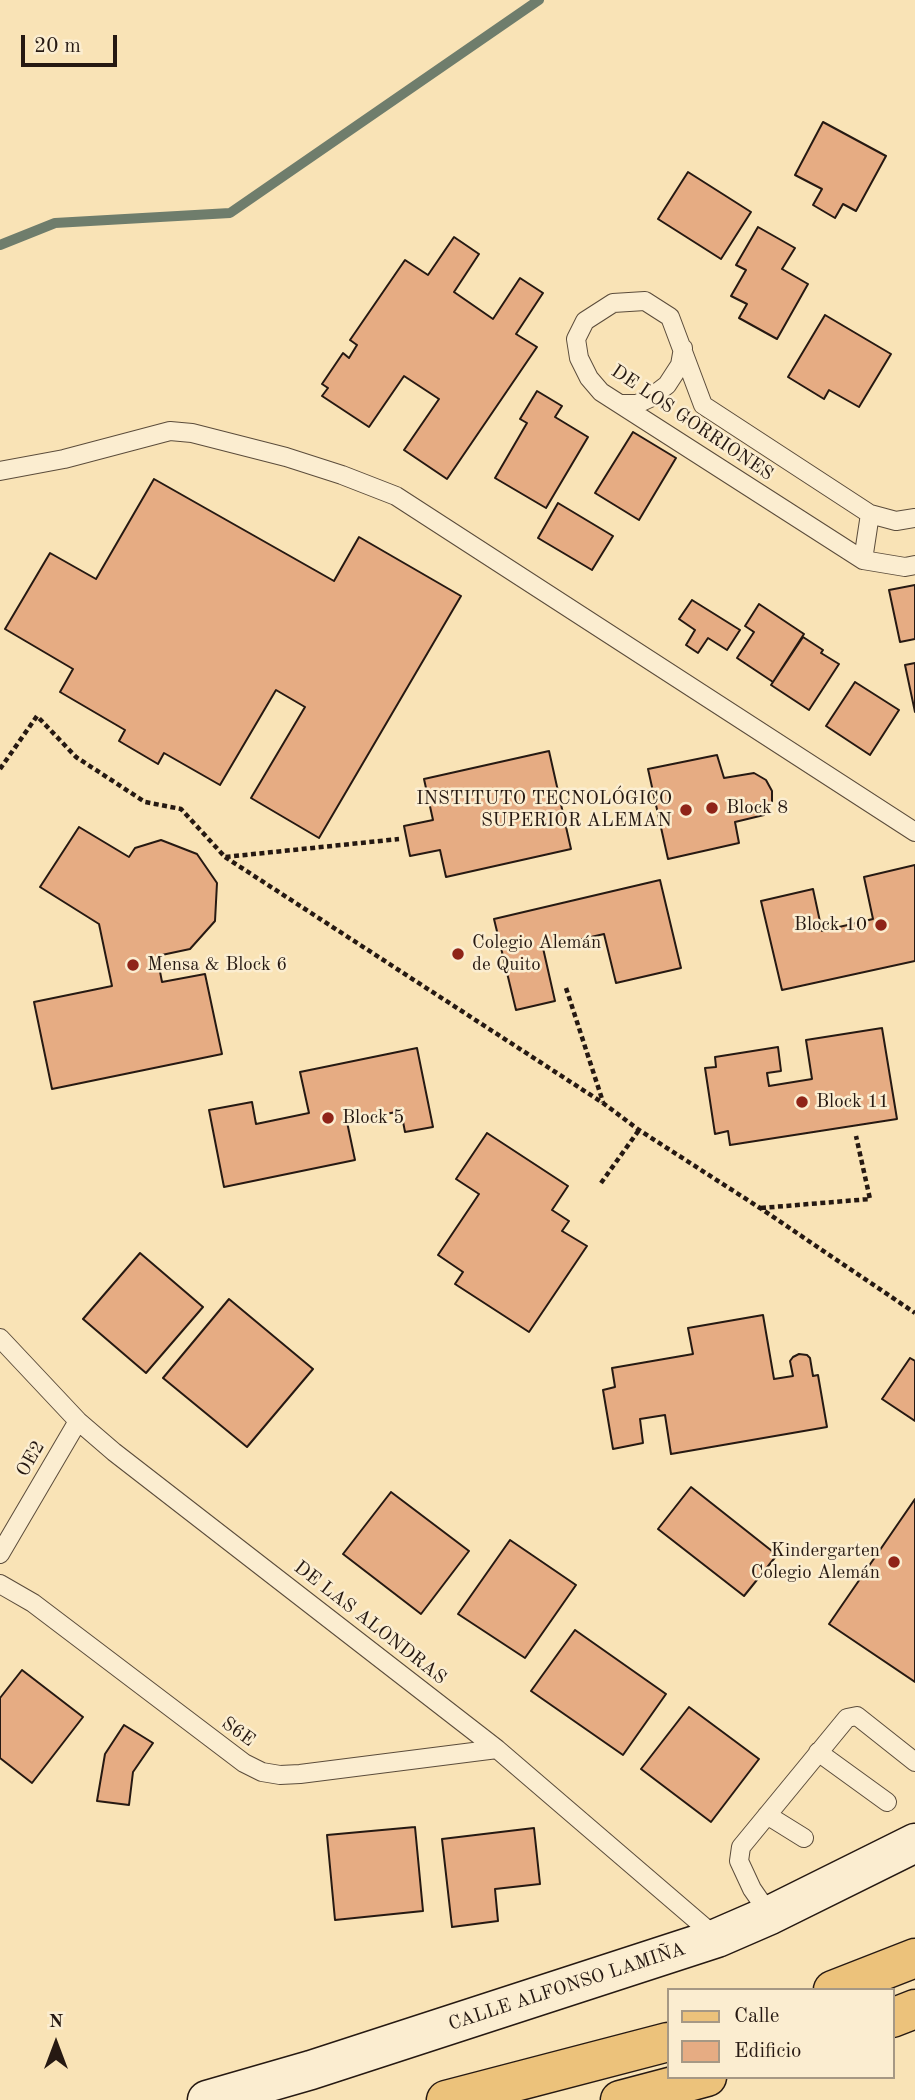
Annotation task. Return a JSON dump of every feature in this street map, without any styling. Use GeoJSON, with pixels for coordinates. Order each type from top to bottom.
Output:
{"type":"FeatureCollection","features":[{"type":"Feature","properties":{"kind":"main road"},"geometry":{"type":"LineString","coordinates":[[838,1988],[915,1958]]}},
{"type":"Feature","properties":{"kind":"main road"},"geometry":{"type":"LineString","coordinates":[[894,2017],[915,2009]]}},
{"type":"Feature","properties":{"kind":"main road"},"geometry":{"type":"LineString","coordinates":[[446,2100],[666,2043]]}},
{"type":"Feature","properties":{"kind":"main road"},"geometry":{"type":"LineString","coordinates":[[620,2100],[699,2079]]}},
{"type":"Feature","properties":{"kind":"street","name":"CALLE ALFONSO LAMIÑA"},"geometry":{"type":"LineString","coordinates":[[208,2100],[311,2070],[717,1938],[770,1915],[915,1843]]}},
{"type":"Feature","properties":{"kind":"lane","name":"DE LOS GORRIONES"},"geometry":{"type":"LineString","coordinates":[[915,518],[897,521],[870,514],[703,405],[670,317],[645,301],[613,303],[586,321],[576,339],[579,358],[589,378],[601,392],[863,560],[905,567],[915,565]]}},
{"type":"Feature","properties":{"kind":"lane"},"geometry":{"type":"LineString","coordinates":[[621,404],[637,404],[667,385],[680,365],[683,348]]}},
{"type":"Feature","properties":{"kind":"lane"},"geometry":{"type":"LineString","coordinates":[[0,471],[170,431],[192,433],[286,457],[353,479],[396,496],[915,832]]}},
{"type":"Feature","properties":{"kind":"lane"},"geometry":{"type":"LineString","coordinates":[[863,560],[870,514]]}},
{"type":"Feature","properties":{"kind":"lane","name":"DE LAS ALONDRAS"},"geometry":{"type":"LineString","coordinates":[[0,1338],[78,1421],[114,1452],[497,1749],[717,1938]]}},
{"type":"Feature","properties":{"kind":"lane","name":"OE2"},"geometry":{"type":"LineString","coordinates":[[0,1554],[78,1421]]}},
{"type":"Feature","properties":{"kind":"lane","name":"S6E"},"geometry":{"type":"LineString","coordinates":[[0,1584],[33,1603],[244,1763],[262,1772],[300,1774],[497,1749]]}},
{"type":"Feature","properties":{"kind":"lane"},"geometry":{"type":"LineString","coordinates":[[770,1915],[752,1889],[739,1861],[741,1847],[847,1718],[857,1716],[915,1762]]}},
{"type":"Feature","properties":{"kind":"lane"},"geometry":{"type":"LineString","coordinates":[[818,1752],[887,1802]]}},
{"type":"Feature","properties":{"kind":"lane"},"geometry":{"type":"LineString","coordinates":[[767,1815],[804,1838]]}},
{"type":"Feature","properties":{"kind":"path"},"geometry":{"type":"LineString","coordinates":[[0,769],[37,716],[76,757],[145,802],[181,809],[225,857],[603,1103],[639,1130],[915,1312]]}},
{"type":"Feature","properties":{"kind":"path"},"geometry":{"type":"LineString","coordinates":[[225,857],[399,839]]}},
{"type":"Feature","properties":{"kind":"path"},"geometry":{"type":"LineString","coordinates":[[566,988],[603,1103]]}},
{"type":"Feature","properties":{"kind":"path"},"geometry":{"type":"LineString","coordinates":[[601,1183],[639,1130]]}},
{"type":"Feature","properties":{"kind":"path"},"geometry":{"type":"LineString","coordinates":[[760,1208],[870,1199],[856,1136]]}},
{"type":"Feature","properties":{"kind":"building"},"geometry":{"type":"Polygon","coordinates":[[[823,122],[886,156],[856,211],[843,204],[835,218],[813,205],[822,189],[795,175],[823,122]]]}},
{"type":"Feature","properties":{"kind":"building"},"geometry":{"type":"Polygon","coordinates":[[[688,172],[751,212],[721,259],[658,219],[688,172]]]}},
{"type":"Feature","properties":{"kind":"building"},"geometry":{"type":"Polygon","coordinates":[[[758,227],[795,248],[782,269],[808,284],[777,339],[739,318],[747,304],[731,296],[746,270],[736,265],[758,227]]]}},
{"type":"Feature","properties":{"kind":"building"},"geometry":{"type":"Polygon","coordinates":[[[454,237],[479,254],[454,292],[493,319],[520,278],[543,293],[516,334],[537,347],[447,479],[404,450],[439,399],[404,376],[369,427],[322,396],[328,388],[322,384],[343,353],[349,358],[357,345],[350,340],[405,260],[428,275],[454,237]]]}},
{"type":"Feature","properties":{"kind":"building"},"geometry":{"type":"Polygon","coordinates":[[[825,315],[891,354],[859,407],[829,390],[824,399],[788,377],[825,315]]]}},
{"type":"Feature","properties":{"kind":"building"},"geometry":{"type":"Polygon","coordinates":[[[537,391],[562,406],[555,417],[588,437],[546,508],[495,478],[527,423],[520,419],[537,391]]]}},
{"type":"Feature","properties":{"kind":"building"},"geometry":{"type":"Polygon","coordinates":[[[633,432],[676,458],[639,520],[595,493],[633,432]]]}},
{"type":"Feature","properties":{"kind":"building"},"geometry":{"type":"Polygon","coordinates":[[[154,479],[334,581],[359,537],[461,596],[319,838],[251,798],[305,707],[276,690],[220,785],[164,753],[158,764],[119,741],[125,730],[60,692],[73,669],[5,629],[50,553],[96,579],[154,479]]]}},
{"type":"Feature","properties":{"kind":"building"},"geometry":{"type":"Polygon","coordinates":[[[558,503],[613,536],[592,570],[538,538],[558,503]]]}},
{"type":"Feature","properties":{"kind":"building"},"geometry":{"type":"Polygon","coordinates":[[[915,585],[915,639],[900,642],[889,590],[915,585]]]}},
{"type":"Feature","properties":{"kind":"building"},"geometry":{"type":"Polygon","coordinates":[[[692,600],[740,630],[727,650],[708,638],[698,653],[686,645],[695,630],[679,619],[692,600]]]}},
{"type":"Feature","properties":{"kind":"building"},"geometry":{"type":"Polygon","coordinates":[[[759,604],[804,634],[773,682],[737,658],[754,632],[745,626],[759,604]]]}},
{"type":"Feature","properties":{"kind":"building"},"geometry":{"type":"Polygon","coordinates":[[[803,637],[839,664],[809,710],[771,685],[803,637]]]}},
{"type":"Feature","properties":{"kind":"building"},"geometry":{"type":"Polygon","coordinates":[[[915,663],[915,712],[905,665],[915,663]]]}},
{"type":"Feature","properties":{"kind":"building"},"geometry":{"type":"Polygon","coordinates":[[[855,682],[899,710],[870,755],[826,726],[855,682]]]}},
{"type":"Feature","properties":{"kind":"building"},"geometry":{"type":"Polygon","coordinates":[[[549,751],[571,849],[446,877],[440,850],[410,856],[404,826],[433,820],[424,779],[549,751]]]}},
{"type":"Feature","properties":{"kind":"building","name":"Block 8"},"geometry":{"type":"Polygon","coordinates":[[[717,755],[724,778],[754,773],[766,780],[772,791],[772,802],[764,815],[735,822],[739,843],[668,859],[648,769],[717,755]]]}},
{"type":"Feature","properties":{"kind":"building","name":"Mensa & Block 6"},"geometry":{"type":"Polygon","coordinates":[[[79,827],[129,857],[135,848],[161,840],[197,854],[217,883],[215,921],[190,949],[157,956],[162,982],[205,974],[222,1054],[52,1089],[34,1002],[112,986],[99,924],[40,887],[79,827]]]}},
{"type":"Feature","properties":{"kind":"building","name":"Block 10"},"geometry":{"type":"Polygon","coordinates":[[[915,865],[915,961],[782,990],[761,901],[813,889],[822,931],[873,919],[864,877],[915,865]]]}},
{"type":"Feature","properties":{"kind":"building"},"geometry":{"type":"Polygon","coordinates":[[[660,880],[681,968],[616,983],[604,934],[543,948],[555,1001],[516,1010],[494,919],[660,880]]]}},
{"type":"Feature","properties":{"kind":"building","name":"Block 11"},"geometry":{"type":"Polygon","coordinates":[[[882,1028],[897,1119],[730,1145],[728,1131],[715,1134],[705,1068],[716,1067],[715,1057],[778,1047],[781,1071],[767,1073],[769,1086],[812,1079],[806,1040],[882,1028]]]}},
{"type":"Feature","properties":{"kind":"building","name":"Block 5"},"geometry":{"type":"Polygon","coordinates":[[[417,1048],[433,1127],[405,1132],[401,1111],[347,1122],[355,1160],[224,1187],[209,1110],[252,1102],[256,1124],[309,1113],[300,1072],[417,1048]]]}},
{"type":"Feature","properties":{"kind":"building"},"geometry":{"type":"Polygon","coordinates":[[[487,1133],[568,1186],[552,1210],[569,1221],[562,1231],[587,1246],[529,1332],[455,1284],[463,1272],[438,1255],[479,1194],[456,1179],[487,1133]]]}},
{"type":"Feature","properties":{"kind":"building"},"geometry":{"type":"Polygon","coordinates":[[[140,1253],[203,1307],[146,1373],[83,1319],[140,1253]]]}},
{"type":"Feature","properties":{"kind":"building"},"geometry":{"type":"Polygon","coordinates":[[[229,1299],[313,1369],[247,1447],[163,1378],[229,1299]]]}},
{"type":"Feature","properties":{"kind":"building"},"geometry":{"type":"Polygon","coordinates":[[[763,1315],[774,1379],[793,1376],[790,1361],[799,1354],[807,1355],[813,1376],[818,1375],[827,1427],[671,1454],[665,1415],[640,1419],[643,1443],[613,1449],[603,1390],[615,1387],[612,1368],[693,1354],[688,1328],[763,1315]]]}},
{"type":"Feature","properties":{"kind":"building"},"geometry":{"type":"Polygon","coordinates":[[[910,1358],[915,1361],[915,1421],[882,1399],[910,1358]]]}},
{"type":"Feature","properties":{"kind":"building"},"geometry":{"type":"Polygon","coordinates":[[[691,1487],[777,1555],[744,1596],[658,1529],[691,1487]]]}},
{"type":"Feature","properties":{"kind":"building"},"geometry":{"type":"Polygon","coordinates":[[[391,1492],[469,1551],[421,1614],[343,1554],[391,1492]]]}},
{"type":"Feature","properties":{"kind":"building","name":"Kindergarten Colegio Alemán"},"geometry":{"type":"Polygon","coordinates":[[[915,1499],[915,1682],[829,1624],[915,1499]]]}},
{"type":"Feature","properties":{"kind":"building"},"geometry":{"type":"Polygon","coordinates":[[[510,1540],[576,1585],[525,1658],[458,1614],[510,1540]]]}},
{"type":"Feature","properties":{"kind":"building"},"geometry":{"type":"Polygon","coordinates":[[[575,1630],[666,1694],[623,1755],[531,1691],[575,1630]]]}},
{"type":"Feature","properties":{"kind":"building"},"geometry":{"type":"Polygon","coordinates":[[[22,1670],[83,1717],[32,1783],[0,1758],[0,1698],[22,1670]]]}},
{"type":"Feature","properties":{"kind":"building"},"geometry":{"type":"Polygon","coordinates":[[[689,1707],[759,1759],[711,1822],[641,1769],[689,1707]]]}},
{"type":"Feature","properties":{"kind":"building"},"geometry":{"type":"Polygon","coordinates":[[[124,1725],[153,1743],[133,1772],[129,1805],[97,1801],[105,1754],[124,1725]]]}},
{"type":"Feature","properties":{"kind":"building"},"geometry":{"type":"Polygon","coordinates":[[[415,1827],[423,1911],[335,1920],[327,1835],[415,1827]]]}},
{"type":"Feature","properties":{"kind":"building"},"geometry":{"type":"Polygon","coordinates":[[[534,1828],[540,1884],[495,1889],[498,1921],[452,1927],[442,1839],[534,1828]]]}},
{"type":"Feature","properties":{"kind":"waterway"},"geometry":{"type":"LineString","coordinates":[[0,245],[55,223],[230,213],[539,0]]}},
{"type":"Feature","properties":{"kind":"place","name":"Block 8"},"geometry":{"type":"Point","coordinates":[712,808]}},
{"type":"Feature","properties":{"kind":"place","name":"INSTITUTO TECNOLÓGICO SUPERIOR ALEMAN"},"geometry":{"type":"Point","coordinates":[686,810]}},
{"type":"Feature","properties":{"kind":"place","name":"Block 10"},"geometry":{"type":"Point","coordinates":[881,925]}},
{"type":"Feature","properties":{"kind":"place","name":"Colegio Alemán de Quito"},"geometry":{"type":"Point","coordinates":[458,954]}},
{"type":"Feature","properties":{"kind":"place","name":"Mensa & Block 6"},"geometry":{"type":"Point","coordinates":[133,965]}},
{"type":"Feature","properties":{"kind":"place","name":"Block 11"},"geometry":{"type":"Point","coordinates":[802,1102]}},
{"type":"Feature","properties":{"kind":"place","name":"Block 5"},"geometry":{"type":"Point","coordinates":[328,1118]}},
{"type":"Feature","properties":{"kind":"place","name":"Kindergarten Colegio Alemán"},"geometry":{"type":"Point","coordinates":[894,1562]}}]}
